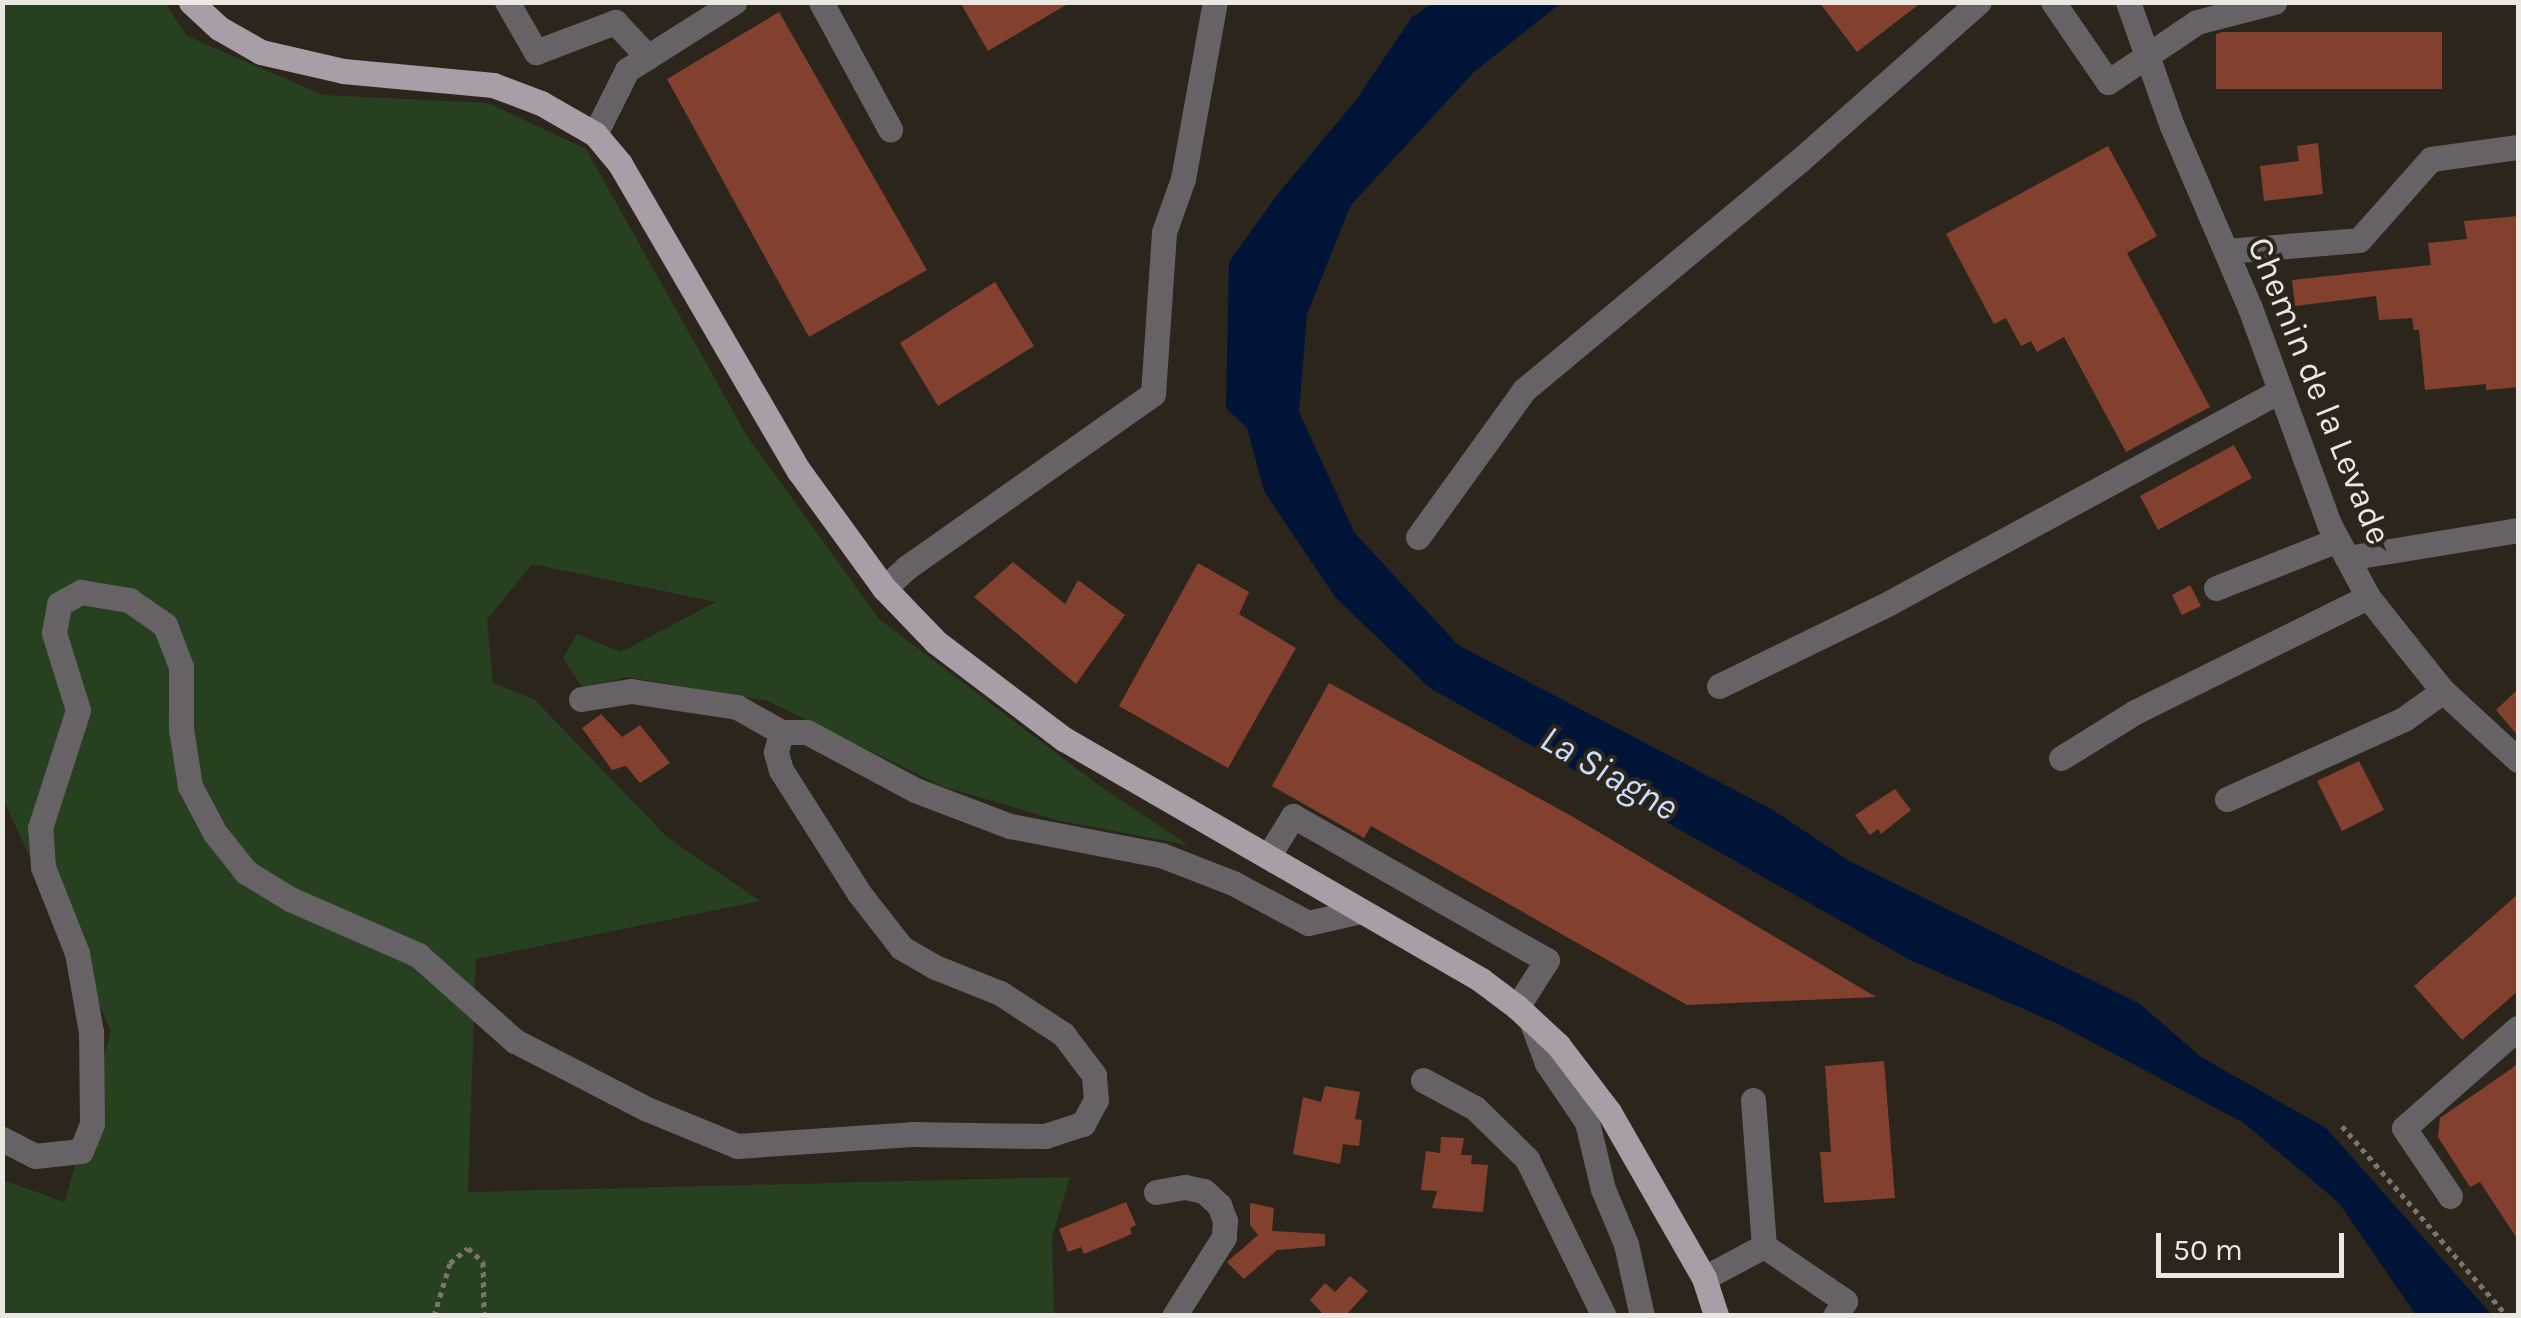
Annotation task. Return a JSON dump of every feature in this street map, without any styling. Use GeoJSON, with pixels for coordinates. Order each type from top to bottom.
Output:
{"type":"FeatureCollection","features":[{"type":"Feature","properties":{"kind":"main road"},"geometry":{"type":"LineString","coordinates":[[191,2],[219,28],[262,52],[343,71],[492,85],[541,102],[595,134],[620,164],[798,472],[884,588],[936,642],[1064,739],[1269,854],[1481,980],[1524,1015],[1558,1045],[1609,1112],[1704,1278],[1716,1316]]}},
{"type":"Feature","properties":{"kind":"street"},"geometry":{"type":"LineString","coordinates":[[506,2],[536,52],[615,22],[648,56]]}},
{"type":"Feature","properties":{"kind":"street"},"geometry":{"type":"LineString","coordinates":[[595,134],[627,70],[734,2]]}},
{"type":"Feature","properties":{"kind":"street"},"geometry":{"type":"LineString","coordinates":[[821,2],[890,129]]}},
{"type":"Feature","properties":{"kind":"street"},"geometry":{"type":"LineString","coordinates":[[884,588],[906,568],[1154,394],[1164,232],[1182,180],[1215,2]]}},
{"type":"Feature","properties":{"kind":"street"},"geometry":{"type":"LineString","coordinates":[[1418,537],[1524,390],[1799,162],[1979,2]]}},
{"type":"Feature","properties":{"kind":"street"},"geometry":{"type":"LineString","coordinates":[[2053,2],[2108,82],[2197,22],[2274,2]]}},
{"type":"Feature","properties":{"kind":"street","name":"Chemin de la Levade"},"geometry":{"type":"LineString","coordinates":[[2128,2],[2146,58],[2342,549],[2368,597],[2444,690],[2518,760]]}},
{"type":"Feature","properties":{"kind":"street"},"geometry":{"type":"LineString","coordinates":[[2226,252],[2358,240],[2431,158],[2518,147]]}},
{"type":"Feature","properties":{"kind":"street"},"geometry":{"type":"LineString","coordinates":[[1719,686],[1889,603],[2278,392]]}},
{"type":"Feature","properties":{"kind":"street"},"geometry":{"type":"LineString","coordinates":[[2216,588],[2342,549],[2518,530]]}},
{"type":"Feature","properties":{"kind":"street"},"geometry":{"type":"LineString","coordinates":[[2,1139],[35,1156],[80,1152],[92,1124],[91,1032],[77,953],[42,868],[40,828],[78,710],[54,633],[59,604],[81,592],[129,600],[165,625],[180,667],[180,729],[190,786],[215,833],[246,872],[290,899],[418,955],[515,1041],[648,1109],[737,1146],[912,1134],[1044,1136],[1083,1124],[1096,1100],[1094,1075],[1063,1034],[1000,993],[935,968],[901,948],[859,893],[781,770],[776,752],[781,732]]}},
{"type":"Feature","properties":{"kind":"street"},"geometry":{"type":"LineString","coordinates":[[2060,758],[2135,712],[2368,597]]}},
{"type":"Feature","properties":{"kind":"street"},"geometry":{"type":"LineString","coordinates":[[581,699],[631,690],[736,707],[781,732],[807,732],[915,790],[1010,826],[1161,855],[1234,884],[1308,923],[1360,910]]}},
{"type":"Feature","properties":{"kind":"street"},"geometry":{"type":"LineString","coordinates":[[2228,799],[2404,720],[2444,690]]}},
{"type":"Feature","properties":{"kind":"street"},"geometry":{"type":"LineString","coordinates":[[1269,854],[1293,816],[1547,960],[1524,1015],[1547,1063],[1587,1122],[1602,1189],[1626,1244],[1642,1316]]}},
{"type":"Feature","properties":{"kind":"street"},"geometry":{"type":"LineString","coordinates":[[2450,1196],[2404,1128],[2518,1028]]}},
{"type":"Feature","properties":{"kind":"street"},"geometry":{"type":"LineString","coordinates":[[1422,1080],[1475,1108],[1527,1160],[1604,1316]]}},
{"type":"Feature","properties":{"kind":"street"},"geometry":{"type":"LineString","coordinates":[[1753,1100],[1764,1246]]}},
{"type":"Feature","properties":{"kind":"street"},"geometry":{"type":"LineString","coordinates":[[1156,1192],[1185,1187],[1204,1191],[1219,1204],[1224,1220],[1224,1237],[1174,1316]]}},
{"type":"Feature","properties":{"kind":"street"},"geometry":{"type":"LineString","coordinates":[[1704,1278],[1764,1246]]}},
{"type":"Feature","properties":{"kind":"street"},"geometry":{"type":"LineString","coordinates":[[1764,1246],[1845,1301],[1835,1316]]}},
{"type":"Feature","properties":{"kind":"path"},"geometry":{"type":"LineString","coordinates":[[2342,1126],[2507,1316]]}},
{"type":"Feature","properties":{"kind":"path"},"geometry":{"type":"LineString","coordinates":[[434,1316],[450,1263],[468,1248],[483,1262],[484,1316]]}},
{"type":"Feature","properties":{"kind":"green space"},"geometry":{"type":"Polygon","coordinates":[[[3,3],[165,3],[187,36],[323,95],[488,103],[586,149],[747,436],[879,619],[1098,785],[1188,845],[1056,820],[942,786],[768,701],[627,677],[583,689],[563,658],[577,634],[621,652],[716,602],[532,564],[487,620],[493,683],[535,700],[667,837],[760,901],[476,959],[468,1192],[1070,1177],[1052,1237],[1054,1315],[3,1315],[2,1180],[65,1202],[111,1031],[3,799],[3,3]]]}},
{"type":"Feature","properties":{"kind":"water","name":"La Siagne"},"geometry":{"type":"Polygon","coordinates":[[[1433,3],[1561,3],[1474,72],[1351,205],[1307,314],[1299,412],[1354,532],[1458,645],[1773,810],[1849,861],[2140,1004],[2201,1057],[2326,1128],[2492,1315],[2416,1315],[2339,1203],[2244,1123],[2058,1024],[1908,959],[1430,688],[1335,597],[1264,491],[1247,428],[1226,408],[1229,262],[1277,195],[1356,100],[1412,17],[1433,3]]]}},
{"type":"Feature","properties":{"kind":"building"},"geometry":{"type":"Polygon","coordinates":[[[960,2],[1071,2],[988,51],[960,2]]]}},
{"type":"Feature","properties":{"kind":"building"},"geometry":{"type":"Polygon","coordinates":[[[1819,2],[1922,2],[1857,52],[1819,2]]]}},
{"type":"Feature","properties":{"kind":"building"},"geometry":{"type":"Polygon","coordinates":[[[779,12],[927,270],[809,337],[667,79],[779,12]]]}},
{"type":"Feature","properties":{"kind":"building"},"geometry":{"type":"Polygon","coordinates":[[[2442,32],[2442,89],[2216,89],[2216,34],[2442,32]]]}},
{"type":"Feature","properties":{"kind":"building"},"geometry":{"type":"Polygon","coordinates":[[[2318,143],[2323,194],[2264,201],[2260,166],[2299,161],[2297,146],[2318,143]]]}},
{"type":"Feature","properties":{"kind":"building"},"geometry":{"type":"Polygon","coordinates":[[[2108,146],[2157,236],[2127,253],[2210,407],[2126,452],[2064,337],[2037,352],[2031,341],[2021,346],[2006,318],[1994,324],[1946,234],[2108,146]]]}},
{"type":"Feature","properties":{"kind":"building"},"geometry":{"type":"Polygon","coordinates":[[[2518,216],[2518,387],[2486,390],[2486,384],[2425,390],[2419,330],[2414,330],[2412,318],[2379,320],[2376,296],[2295,306],[2292,280],[2431,265],[2428,243],[2467,239],[2464,221],[2518,216]]]}},
{"type":"Feature","properties":{"kind":"building"},"geometry":{"type":"Polygon","coordinates":[[[995,282],[1034,346],[938,406],[900,343],[995,282]]]}},
{"type":"Feature","properties":{"kind":"building"},"geometry":{"type":"Polygon","coordinates":[[[2234,445],[2252,478],[2158,530],[2140,496],[2234,445]]]}},
{"type":"Feature","properties":{"kind":"building"},"geometry":{"type":"Polygon","coordinates":[[[1013,562],[1065,604],[1078,580],[1125,615],[1076,684],[974,597],[1013,562]]]}},
{"type":"Feature","properties":{"kind":"building"},"geometry":{"type":"Polygon","coordinates":[[[1198,563],[1249,592],[1239,614],[1296,648],[1228,768],[1119,706],[1198,563]]]}},
{"type":"Feature","properties":{"kind":"building"},"geometry":{"type":"Polygon","coordinates":[[[2190,585],[2201,606],[2182,615],[2172,595],[2190,585]]]}},
{"type":"Feature","properties":{"kind":"building"},"geometry":{"type":"Polygon","coordinates":[[[1329,683],[1575,818],[1876,997],[1687,1005],[1371,826],[1364,838],[1272,786],[1329,683]]]}},
{"type":"Feature","properties":{"kind":"building"},"geometry":{"type":"Polygon","coordinates":[[[2518,689],[2518,736],[2496,710],[2518,689]]]}},
{"type":"Feature","properties":{"kind":"building"},"geometry":{"type":"Polygon","coordinates":[[[601,714],[622,737],[640,725],[670,763],[640,783],[626,766],[612,770],[582,728],[601,714]]]}},
{"type":"Feature","properties":{"kind":"building"},"geometry":{"type":"Polygon","coordinates":[[[2359,761],[2384,810],[2342,831],[2317,781],[2359,761]]]}},
{"type":"Feature","properties":{"kind":"building"},"geometry":{"type":"Polygon","coordinates":[[[1895,789],[1911,810],[1881,834],[1878,829],[1870,835],[1855,815],[1895,789]]]}},
{"type":"Feature","properties":{"kind":"building"},"geometry":{"type":"Polygon","coordinates":[[[2518,894],[2518,991],[2462,1040],[2414,986],[2518,894]]]}},
{"type":"Feature","properties":{"kind":"building"},"geometry":{"type":"Polygon","coordinates":[[[1884,1061],[1895,1198],[1824,1203],[1820,1152],[1831,1152],[1825,1066],[1884,1061]]]}},
{"type":"Feature","properties":{"kind":"building"},"geometry":{"type":"Polygon","coordinates":[[[2518,1064],[2518,1240],[2480,1182],[2470,1187],[2438,1137],[2440,1118],[2518,1064]]]}},
{"type":"Feature","properties":{"kind":"building"},"geometry":{"type":"Polygon","coordinates":[[[1325,1086],[1360,1092],[1355,1119],[1362,1120],[1359,1146],[1343,1144],[1340,1164],[1293,1154],[1303,1097],[1321,1102],[1325,1086]]]}},
{"type":"Feature","properties":{"kind":"building"},"geometry":{"type":"Polygon","coordinates":[[[1441,1137],[1464,1138],[1461,1155],[1472,1155],[1471,1164],[1488,1165],[1483,1212],[1432,1208],[1437,1191],[1421,1190],[1426,1151],[1440,1153],[1441,1137]]]}},
{"type":"Feature","properties":{"kind":"building"},"geometry":{"type":"Polygon","coordinates":[[[1126,1202],[1136,1225],[1130,1228],[1132,1234],[1084,1254],[1081,1247],[1068,1252],[1059,1229],[1126,1202]]]}},
{"type":"Feature","properties":{"kind":"building"},"geometry":{"type":"Polygon","coordinates":[[[1250,1203],[1274,1208],[1272,1231],[1325,1234],[1325,1246],[1277,1250],[1244,1279],[1227,1262],[1258,1235],[1250,1225],[1250,1203]]]}},
{"type":"Feature","properties":{"kind":"building"},"geometry":{"type":"Polygon","coordinates":[[[1350,1276],[1368,1291],[1345,1316],[1325,1316],[1310,1300],[1325,1283],[1335,1292],[1350,1276]]]}}]}
